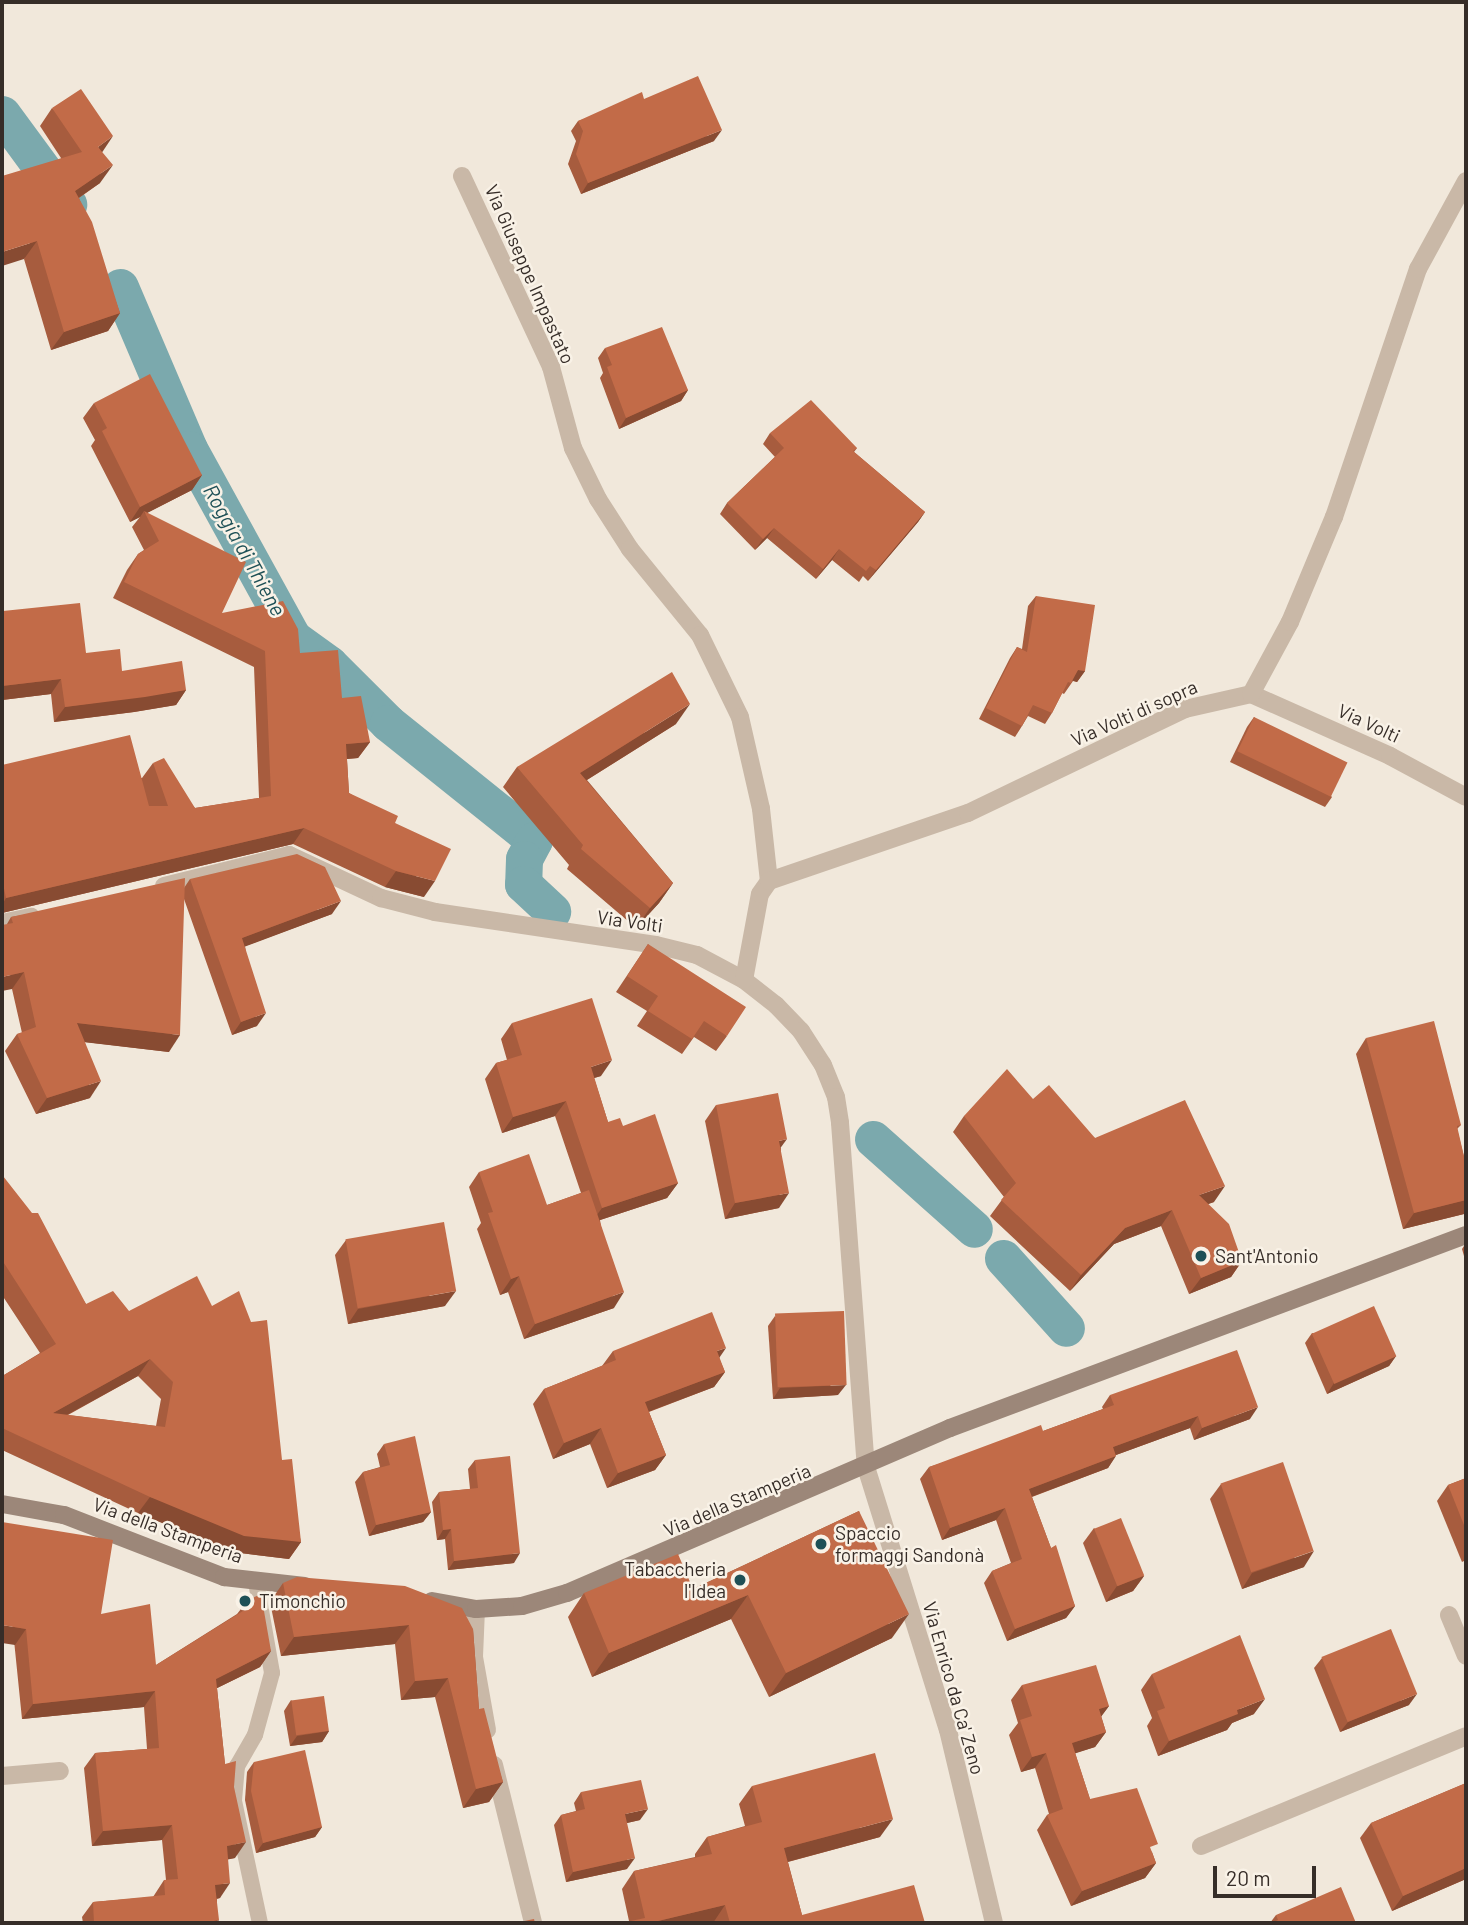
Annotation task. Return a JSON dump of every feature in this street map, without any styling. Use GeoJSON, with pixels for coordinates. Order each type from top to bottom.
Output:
{"type":"FeatureCollection","features":[{"type":"Feature","properties":{"kind":"street","name":"Via Giuseppe Impastato"},"geometry":{"type":"LineString","coordinates":[[462,176],[551,367],[573,448],[598,499],[630,549],[700,635],[740,717],[761,809],[769,881]]}},
{"type":"Feature","properties":{"kind":"street"},"geometry":{"type":"LineString","coordinates":[[1251,694],[1290,622],[1334,517],[1418,270],[1466,181]]}},
{"type":"Feature","properties":{"kind":"street","name":"Via Volti di sopra"},"geometry":{"type":"LineString","coordinates":[[769,881],[968,813],[1185,709],[1251,694]]}},
{"type":"Feature","properties":{"kind":"street","name":"Via Volti"},"geometry":{"type":"LineString","coordinates":[[1251,694],[1390,756],[1466,797]]}},
{"type":"Feature","properties":{"kind":"street","name":"Via Volti"},"geometry":{"type":"LineString","coordinates":[[141,892],[289,855],[381,898],[489,923],[656,945],[697,955],[744,980],[776,1004],[801,1031],[836,1097],[866,1467]]}},
{"type":"Feature","properties":{"kind":"street"},"geometry":{"type":"LineString","coordinates":[[744,980],[760,894],[769,881]]}},
{"type":"Feature","properties":{"kind":"street"},"geometry":{"type":"LineString","coordinates":[[2,923],[54,912]]}},
{"type":"Feature","properties":{"kind":"street","name":"Via della Stamperia"},"geometry":{"type":"LineString","coordinates":[[412,1597],[476,1609],[522,1606],[568,1593],[1022,1400],[1466,1235]]}},
{"type":"Feature","properties":{"kind":"street","name":"Via Enrico da Ca' Zeno"},"geometry":{"type":"LineString","coordinates":[[866,1467],[948,1730],[994,1923]]}},
{"type":"Feature","properties":{"kind":"street","name":"Via della Stamperia"},"geometry":{"type":"LineString","coordinates":[[2,1504],[64,1516],[224,1577],[328,1587]]}},
{"type":"Feature","properties":{"kind":"street"},"geometry":{"type":"LineString","coordinates":[[476,1609],[478,1685],[533,1923]]}},
{"type":"Feature","properties":{"kind":"street"},"geometry":{"type":"LineString","coordinates":[[1449,1615],[1466,1656]]}},
{"type":"Feature","properties":{"kind":"street"},"geometry":{"type":"LineString","coordinates":[[1201,1846],[1466,1736]]}},
{"type":"Feature","properties":{"kind":"street"},"geometry":{"type":"LineString","coordinates":[[2,1776],[60,1772]]}},
{"type":"Feature","properties":{"kind":"lane"},"geometry":{"type":"LineString","coordinates":[[256,1582],[272,1673],[255,1735],[237,1766],[234,1801],[260,1923]]}},
{"type":"Feature","properties":{"kind":"building"},"geometry":{"type":"Polygon","coordinates":[[[698,76],[722,130],[588,183],[576,154],[583,131],[578,121],[642,92],[644,99],[698,76]]]}},
{"type":"Feature","properties":{"kind":"building"},"geometry":{"type":"Polygon","coordinates":[[[81,89],[113,136],[98,147],[113,165],[75,191],[92,222],[120,313],[64,332],[37,241],[2,252],[2,176],[82,152],[52,108],[81,89]]]}},
{"type":"Feature","properties":{"kind":"building"},"geometry":{"type":"Polygon","coordinates":[[[662,327],[688,390],[626,418],[607,367],[612,365],[605,348],[662,327]]]}},
{"type":"Feature","properties":{"kind":"building"},"geometry":{"type":"Polygon","coordinates":[[[150,374],[202,475],[140,507],[102,431],[107,428],[94,403],[150,374]]]}},
{"type":"Feature","properties":{"kind":"building"},"geometry":{"type":"Polygon","coordinates":[[[811,400],[857,448],[853,451],[925,512],[876,570],[870,566],[866,571],[839,549],[823,569],[774,528],[763,539],[727,503],[784,448],[770,433],[811,400]]]}},
{"type":"Feature","properties":{"kind":"building"},"geometry":{"type":"Polygon","coordinates":[[[144,511],[246,562],[222,613],[283,601],[298,629],[300,653],[338,650],[342,698],[361,696],[370,742],[346,744],[349,793],[398,816],[395,823],[451,849],[435,881],[396,871],[304,828],[6,898],[2,879],[2,765],[130,735],[149,806],[168,806],[153,763],[164,758],[195,808],[271,796],[265,651],[124,582],[138,554],[159,541],[144,511]]]}},
{"type":"Feature","properties":{"kind":"building"},"geometry":{"type":"Polygon","coordinates":[[[1036,596],[1095,605],[1085,671],[1078,670],[1071,683],[1068,682],[1052,713],[1033,705],[1022,726],[986,708],[1017,647],[1027,652],[1036,596]]]}},
{"type":"Feature","properties":{"kind":"building"},"geometry":{"type":"Polygon","coordinates":[[[2,603],[3,611],[80,603],[86,653],[120,649],[122,671],[182,661],[186,690],[65,707],[61,679],[2,686],[2,603]]]}},
{"type":"Feature","properties":{"kind":"building"},"geometry":{"type":"Polygon","coordinates":[[[672,672],[690,704],[580,773],[673,883],[650,908],[581,849],[583,845],[517,767],[672,672]]]}},
{"type":"Feature","properties":{"kind":"building"},"geometry":{"type":"Polygon","coordinates":[[[1254,717],[1347,763],[1331,797],[1237,751],[1254,717]]]}},
{"type":"Feature","properties":{"kind":"building"},"geometry":{"type":"Polygon","coordinates":[[[297,854],[325,867],[341,901],[242,938],[266,1013],[241,1022],[190,879],[297,854]]]}},
{"type":"Feature","properties":{"kind":"building"},"geometry":{"type":"Polygon","coordinates":[[[185,878],[180,1035],[77,1023],[101,1081],[47,1098],[17,1034],[36,1027],[24,972],[2,977],[2,925],[13,923],[11,917],[185,878]]]}},
{"type":"Feature","properties":{"kind":"building"},"geometry":{"type":"Polygon","coordinates":[[[648,944],[746,1007],[727,1036],[704,1021],[692,1039],[648,1011],[658,996],[627,976],[648,944]]]}},
{"type":"Feature","properties":{"kind":"building"},"geometry":{"type":"Polygon","coordinates":[[[592,998],[612,1060],[591,1067],[608,1122],[620,1118],[623,1126],[655,1114],[678,1183],[602,1208],[566,1101],[513,1117],[496,1063],[522,1055],[512,1023],[592,998]]]}},
{"type":"Feature","properties":{"kind":"building"},"geometry":{"type":"Polygon","coordinates":[[[1434,1021],[1461,1125],[1457,1126],[1466,1165],[1466,1200],[1414,1213],[1366,1038],[1434,1021]]]}},
{"type":"Feature","properties":{"kind":"building"},"geometry":{"type":"Polygon","coordinates":[[[1007,1069],[1033,1099],[1049,1085],[1095,1138],[1185,1100],[1225,1186],[1199,1195],[1229,1224],[1242,1261],[1201,1278],[1172,1210],[1125,1228],[1081,1275],[1001,1200],[1016,1183],[964,1116],[1007,1069]]]}},
{"type":"Feature","properties":{"kind":"building"},"geometry":{"type":"Polygon","coordinates":[[[778,1093],[787,1139],[779,1141],[789,1193],[735,1203],[716,1105],[778,1093]]]}},
{"type":"Feature","properties":{"kind":"building"},"geometry":{"type":"Polygon","coordinates":[[[529,1154],[547,1205],[589,1190],[624,1292],[535,1324],[519,1276],[511,1279],[488,1213],[493,1212],[479,1172],[529,1154]]]}},
{"type":"Feature","properties":{"kind":"building"},"geometry":{"type":"Polygon","coordinates":[[[2,1177],[32,1213],[38,1213],[86,1304],[113,1291],[129,1311],[197,1276],[212,1306],[239,1291],[251,1322],[267,1320],[282,1460],[292,1459],[301,1542],[244,1536],[150,1497],[2,1428],[2,1371],[4,1375],[56,1344],[2,1260],[2,1177]],[[150,1359],[53,1413],[165,1427],[173,1382],[150,1359]]]}},
{"type":"Feature","properties":{"kind":"building"},"geometry":{"type":"Polygon","coordinates":[[[444,1222],[456,1291],[358,1308],[346,1239],[444,1222]]]}},
{"type":"Feature","properties":{"kind":"building"},"geometry":{"type":"Polygon","coordinates":[[[1374,1306],[1396,1356],[1334,1384],[1312,1334],[1374,1306]]]}},
{"type":"Feature","properties":{"kind":"building"},"geometry":{"type":"Polygon","coordinates":[[[844,1311],[847,1385],[778,1387],[775,1313],[844,1311]]]}},
{"type":"Feature","properties":{"kind":"building"},"geometry":{"type":"Polygon","coordinates":[[[712,1312],[726,1348],[717,1351],[725,1372],[645,1402],[666,1455],[618,1473],[601,1428],[564,1443],[544,1389],[616,1360],[613,1351],[712,1312]]]}},
{"type":"Feature","properties":{"kind":"building"},"geometry":{"type":"Polygon","coordinates":[[[1237,1350],[1258,1407],[1202,1428],[1198,1416],[1113,1447],[1116,1456],[1029,1489],[1051,1548],[1056,1545],[1075,1606],[1015,1629],[992,1571],[1022,1559],[1005,1508],[950,1528],[929,1467],[1041,1425],[1043,1431],[1114,1405],[1110,1395],[1237,1350]]]}},
{"type":"Feature","properties":{"kind":"building"},"geometry":{"type":"Polygon","coordinates":[[[415,1436],[431,1512],[376,1525],[363,1472],[390,1465],[384,1444],[415,1436]]]}},
{"type":"Feature","properties":{"kind":"building"},"geometry":{"type":"Polygon","coordinates":[[[510,1456],[520,1553],[454,1561],[451,1529],[443,1530],[439,1492],[478,1488],[475,1460],[510,1456]]]}},
{"type":"Feature","properties":{"kind":"building"},"geometry":{"type":"Polygon","coordinates":[[[1283,1462],[1314,1551],[1251,1572],[1221,1483],[1283,1462]]]}},
{"type":"Feature","properties":{"kind":"building"},"geometry":{"type":"Polygon","coordinates":[[[1466,1478],[1466,1530],[1448,1485],[1466,1478]]]}},
{"type":"Feature","properties":{"kind":"building"},"geometry":{"type":"Polygon","coordinates":[[[859,1511],[909,1614],[786,1673],[748,1595],[609,1653],[584,1593],[678,1554],[693,1589],[859,1511]]]}},
{"type":"Feature","properties":{"kind":"building"},"geometry":{"type":"Polygon","coordinates":[[[1121,1518],[1144,1575],[1117,1586],[1094,1529],[1121,1518]]]}},
{"type":"Feature","properties":{"kind":"building"},"geometry":{"type":"Polygon","coordinates":[[[2,1522],[113,1540],[101,1614],[150,1604],[156,1665],[251,1606],[248,1600],[261,1594],[271,1651],[216,1679],[225,1764],[236,1761],[234,1787],[246,1842],[227,1846],[230,1883],[215,1885],[219,1920],[208,1923],[94,1923],[93,1902],[165,1895],[164,1880],[178,1879],[172,1825],[103,1831],[95,1753],[159,1748],[155,1691],[33,1704],[26,1629],[2,1625],[2,1522]]]}},
{"type":"Feature","properties":{"kind":"building"},"geometry":{"type":"Polygon","coordinates":[[[297,1577],[405,1586],[462,1608],[473,1629],[479,1709],[484,1708],[503,1782],[476,1789],[448,1678],[415,1681],[409,1625],[294,1637],[283,1583],[297,1577]]]}},
{"type":"Feature","properties":{"kind":"building"},"geometry":{"type":"Polygon","coordinates":[[[1391,1629],[1417,1694],[1348,1722],[1321,1657],[1391,1629]]]}},
{"type":"Feature","properties":{"kind":"building"},"geometry":{"type":"Polygon","coordinates":[[[1240,1635],[1265,1699],[1237,1710],[1238,1714],[1169,1741],[1157,1711],[1165,1708],[1152,1674],[1240,1635]]]}},
{"type":"Feature","properties":{"kind":"building"},"geometry":{"type":"Polygon","coordinates":[[[1096,1665],[1109,1706],[1099,1709],[1106,1732],[1072,1743],[1090,1799],[1137,1788],[1158,1844],[1150,1847],[1156,1863],[1082,1891],[1047,1815],[1063,1809],[1046,1753],[1032,1757],[1020,1720],[1032,1716],[1022,1685],[1096,1665]]]}},
{"type":"Feature","properties":{"kind":"building"},"geometry":{"type":"Polygon","coordinates":[[[324,1696],[329,1731],[296,1735],[291,1701],[324,1696]]]}},
{"type":"Feature","properties":{"kind":"building"},"geometry":{"type":"Polygon","coordinates":[[[305,1750],[322,1827],[263,1843],[251,1791],[254,1762],[305,1750]]]}},
{"type":"Feature","properties":{"kind":"building"},"geometry":{"type":"Polygon","coordinates":[[[875,1753],[893,1819],[784,1848],[802,1915],[914,1885],[925,1923],[730,1923],[725,1905],[658,1921],[659,1923],[621,1923],[645,1918],[634,1871],[712,1854],[707,1837],[762,1822],[752,1786],[875,1753]]]}},
{"type":"Feature","properties":{"kind":"building"},"geometry":{"type":"Polygon","coordinates":[[[641,1780],[648,1809],[625,1814],[635,1858],[573,1872],[561,1815],[585,1809],[581,1792],[641,1780]]]}},
{"type":"Feature","properties":{"kind":"building"},"geometry":{"type":"Polygon","coordinates":[[[1466,1783],[1466,1868],[1403,1896],[1371,1823],[1466,1783]]]}},
{"type":"Feature","properties":{"kind":"building"},"geometry":{"type":"Polygon","coordinates":[[[1341,1887],[1356,1923],[1271,1923],[1278,1920],[1276,1915],[1341,1887]]]}},
{"type":"Feature","properties":{"kind":"building"},"geometry":{"type":"Polygon","coordinates":[[[534,1919],[535,1923],[515,1923],[534,1919]]]}},
{"type":"Feature","properties":{"kind":"waterway","name":"Roggia di Thiene"},"geometry":{"type":"LineString","coordinates":[[2,114],[68,204]]}},
{"type":"Feature","properties":{"kind":"waterway","name":"Roggia di Thiene"},"geometry":{"type":"LineString","coordinates":[[120,287],[189,449],[293,638],[329,664],[388,723],[534,840],[524,859],[523,884],[552,911]]}},
{"type":"Feature","properties":{"kind":"waterway","name":"Roggia di Thiene"},"geometry":{"type":"LineString","coordinates":[[873,1139],[974,1229]]}},
{"type":"Feature","properties":{"kind":"waterway","name":"Roggia di Thiene"},"geometry":{"type":"LineString","coordinates":[[1003,1258],[1066,1328]]}},
{"type":"Feature","properties":{"kind":"place","name":"Sant'Antonio"},"geometry":{"type":"Point","coordinates":[1201,1256]}},
{"type":"Feature","properties":{"kind":"place","name":"Spaccio formaggi Sandonà"},"geometry":{"type":"Point","coordinates":[821,1544]}},
{"type":"Feature","properties":{"kind":"place","name":"Tabaccheria l'Idea"},"geometry":{"type":"Point","coordinates":[740,1580]}},
{"type":"Feature","properties":{"kind":"place","name":"Timonchio"},"geometry":{"type":"Point","coordinates":[245,1601]}}]}
